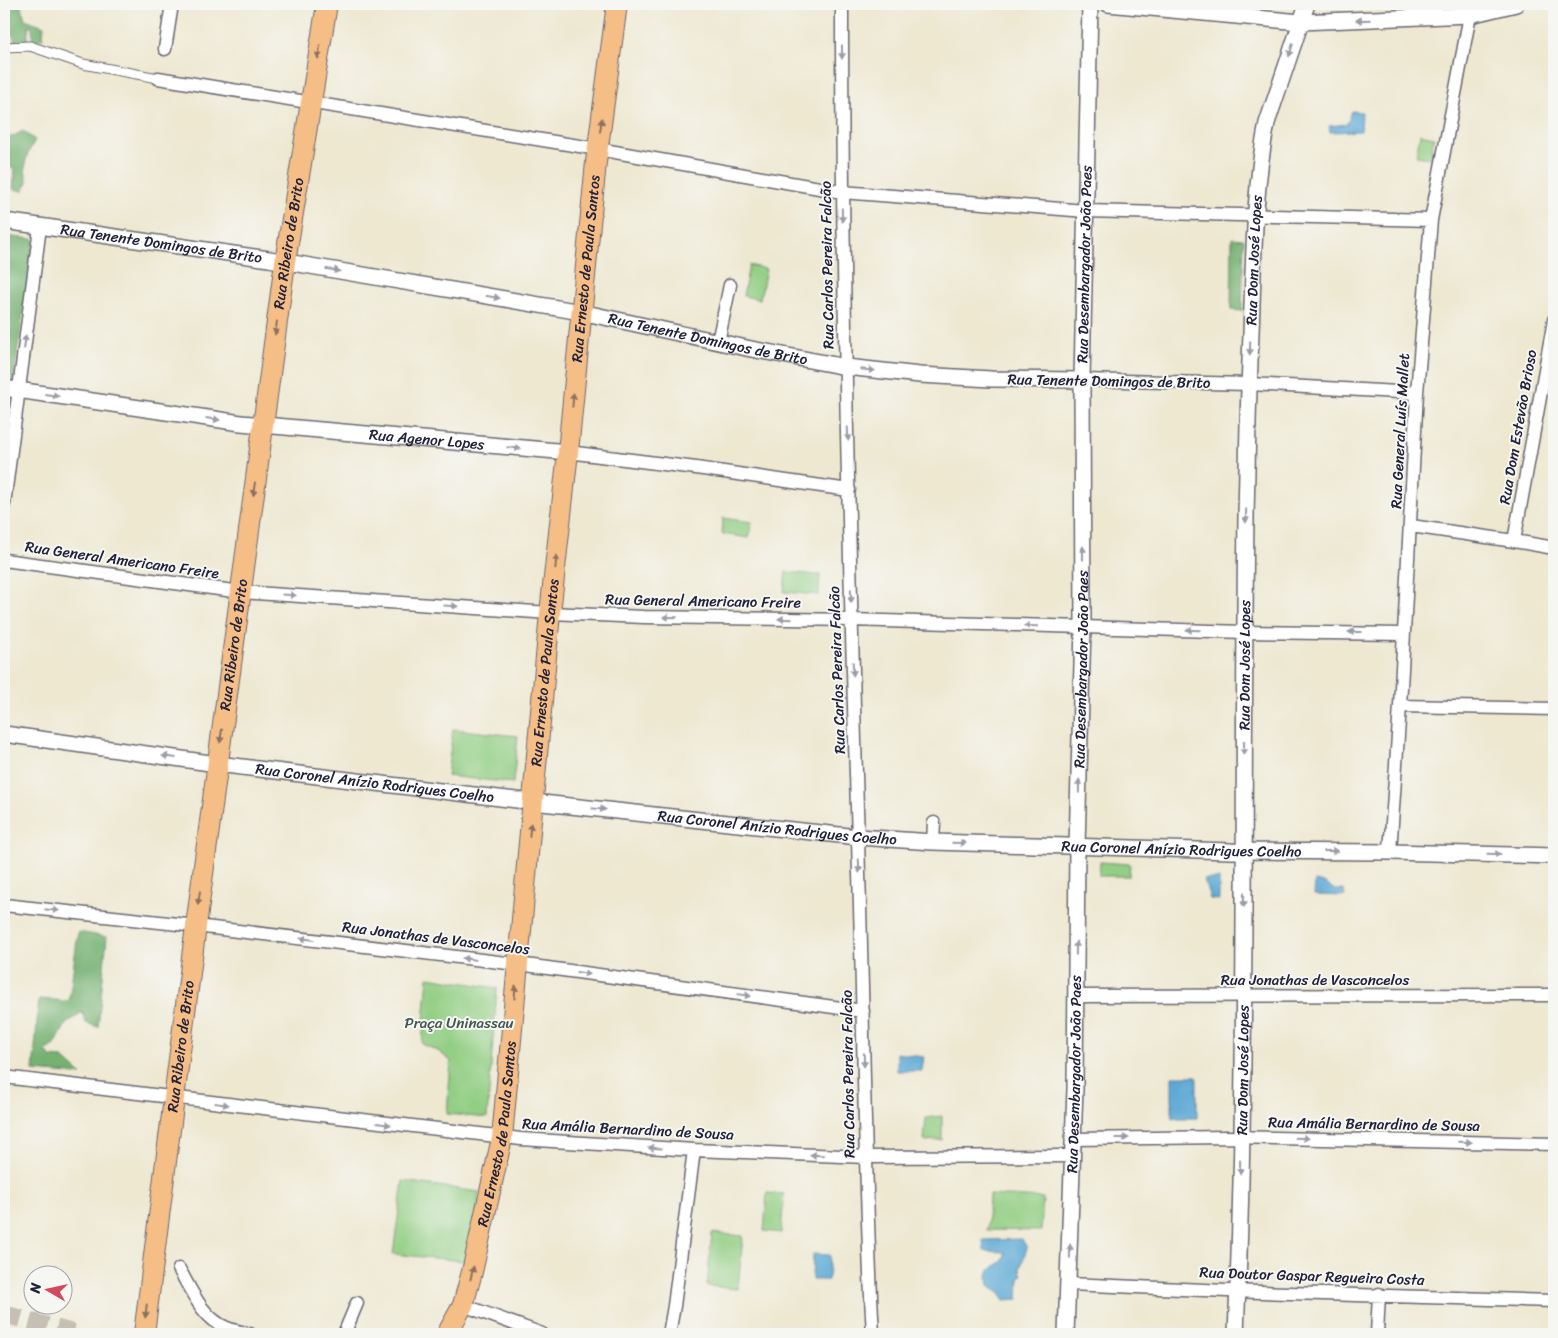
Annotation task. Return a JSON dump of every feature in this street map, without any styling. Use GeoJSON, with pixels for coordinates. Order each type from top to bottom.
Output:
{"type":"FeatureCollection","features":[{"type":"Feature","properties":{"kind":"main road","name":"Rua Ribeiro de Brito"},"geometry":{"type":"LineString","coordinates":[[144,1334],[217,764],[285,262],[327,4]]}},
{"type":"Feature","properties":{"kind":"main road","name":"Rua Ernesto de Paula Santos"},"geometry":{"type":"LineString","coordinates":[[447,1334],[463,1305],[502,1138],[550,612],[568,452],[580,312],[598,149],[617,4]]}},
{"type":"Feature","properties":{"kind":"street"},"geometry":{"type":"LineString","coordinates":[[165,50],[172,4]]}},
{"type":"Feature","properties":{"kind":"street","name":"Rua Carlos Pereira Falcão"},"geometry":{"type":"LineString","coordinates":[[842,4],[842,192],[846,368],[866,1157],[873,1334]]}},
{"type":"Feature","properties":{"kind":"street","name":"Rua Desembargador João Paes"},"geometry":{"type":"LineString","coordinates":[[1066,1334],[1074,1139],[1077,846],[1083,627],[1082,380],[1090,4]]}},
{"type":"Feature","properties":{"kind":"street"},"geometry":{"type":"LineString","coordinates":[[1108,4],[1300,22],[1470,15],[1514,4]]}},
{"type":"Feature","properties":{"kind":"street","name":"Rua Dom José Lopes"},"geometry":{"type":"LineString","coordinates":[[1236,1334],[1244,996],[1244,632],[1249,384],[1255,215],[1263,142],[1267,123],[1306,4]]}},
{"type":"Feature","properties":{"kind":"street","name":"Rua General Luís Mallet"},"geometry":{"type":"LineString","coordinates":[[1390,852],[1411,526],[1417,392],[1431,220],[1470,15]]}},
{"type":"Feature","properties":{"kind":"street"},"geometry":{"type":"LineString","coordinates":[[4,47],[30,46],[83,64],[158,78],[598,149],[842,192],[1086,211],[1431,220]]}},
{"type":"Feature","properties":{"kind":"street","name":"Rua Tenente Domingos de Brito"},"geometry":{"type":"LineString","coordinates":[[4,221],[285,262],[580,312],[846,368],[991,379],[1249,384],[1417,392]]}},
{"type":"Feature","properties":{"kind":"street"},"geometry":{"type":"LineString","coordinates":[[4,504],[40,227]]}},
{"type":"Feature","properties":{"kind":"street"},"geometry":{"type":"LineString","coordinates":[[718,342],[730,285]]}},
{"type":"Feature","properties":{"kind":"street","name":"Rua Dom Estevão Brioso"},"geometry":{"type":"LineString","coordinates":[[1514,541],[1554,320]]}},
{"type":"Feature","properties":{"kind":"street","name":"Rua Agenor Lopes"},"geometry":{"type":"LineString","coordinates":[[4,388],[263,425],[568,452],[849,490]]}},
{"type":"Feature","properties":{"kind":"street"},"geometry":{"type":"LineString","coordinates":[[1411,526],[1554,548]]}},
{"type":"Feature","properties":{"kind":"street","name":"Rua General Americano Freire"},"geometry":{"type":"LineString","coordinates":[[4,560],[241,592],[644,617],[852,620],[1244,632],[1404,634]]}},
{"type":"Feature","properties":{"kind":"street"},"geometry":{"type":"LineString","coordinates":[[1400,706],[1554,709]]}},
{"type":"Feature","properties":{"kind":"street","name":"Rua Coronel Anízio Rodrigues Coelho"},"geometry":{"type":"LineString","coordinates":[[4,734],[217,764],[533,802],[858,837],[933,842],[1244,851],[1554,856]]}},
{"type":"Feature","properties":{"kind":"street"},"geometry":{"type":"LineString","coordinates":[[933,842],[934,823]]}},
{"type":"Feature","properties":{"kind":"street","name":"Rua Jonathas de Vasconcelos"},"geometry":{"type":"LineString","coordinates":[[4,905],[517,964],[863,1011]]}},
{"type":"Feature","properties":{"kind":"street","name":"Rua Jonathas de Vasconcelos"},"geometry":{"type":"LineString","coordinates":[[1076,996],[1554,995]]}},
{"type":"Feature","properties":{"kind":"street","name":"Rua Amália Bernardino de Sousa"},"geometry":{"type":"LineString","coordinates":[[4,1077],[502,1138],[694,1150],[866,1157],[1073,1156]]}},
{"type":"Feature","properties":{"kind":"street","name":"Rua Amália Bernardino de Sousa"},"geometry":{"type":"LineString","coordinates":[[1074,1139],[1241,1137],[1554,1144]]}},
{"type":"Feature","properties":{"kind":"street"},"geometry":{"type":"LineString","coordinates":[[669,1334],[694,1150]]}},
{"type":"Feature","properties":{"kind":"street"},"geometry":{"type":"LineString","coordinates":[[179,1269],[206,1313],[218,1324],[250,1334]]}},
{"type":"Feature","properties":{"kind":"street","name":"Rua Doutor Gaspar Regueira Costa"},"geometry":{"type":"LineString","coordinates":[[1069,1284],[1554,1301]]}},
{"type":"Feature","properties":{"kind":"street"},"geometry":{"type":"LineString","coordinates":[[1377,1334],[1379,1294]]}},
{"type":"Feature","properties":{"kind":"street"},"geometry":{"type":"LineString","coordinates":[[344,1334],[357,1303]]}},
{"type":"Feature","properties":{"kind":"street"},"geometry":{"type":"LineString","coordinates":[[463,1305],[542,1334]]}},
{"type":"Feature","properties":{"kind":"green space"},"geometry":{"type":"Polygon","coordinates":[[[4,4],[21,6],[25,19],[44,26],[43,38],[33,41],[32,27],[29,25],[27,41],[15,43],[13,35],[5,30],[4,4]]]}},
{"type":"Feature","properties":{"kind":"green space"},"geometry":{"type":"Polygon","coordinates":[[[23,131],[35,140],[26,160],[25,170],[28,182],[23,191],[13,189],[15,171],[8,165],[4,172],[4,136],[9,138],[23,131]]]}},
{"type":"Feature","properties":{"kind":"green space"},"geometry":{"type":"Polygon","coordinates":[[[1420,134],[1434,137],[1430,158],[1416,156],[1420,134]]]}},
{"type":"Feature","properties":{"kind":"green space"},"geometry":{"type":"Polygon","coordinates":[[[4,236],[34,239],[13,381],[4,380],[4,236]]]}},
{"type":"Feature","properties":{"kind":"green space"},"geometry":{"type":"Polygon","coordinates":[[[1232,238],[1244,239],[1242,311],[1231,310],[1232,238]]]}},
{"type":"Feature","properties":{"kind":"green space"},"geometry":{"type":"Polygon","coordinates":[[[749,265],[766,269],[760,299],[743,296],[749,265]]]}},
{"type":"Feature","properties":{"kind":"green space"},"geometry":{"type":"Polygon","coordinates":[[[723,518],[752,522],[749,538],[722,534],[723,518]]]}},
{"type":"Feature","properties":{"kind":"green space"},"geometry":{"type":"Polygon","coordinates":[[[786,572],[820,575],[819,595],[784,592],[786,572]]]}},
{"type":"Feature","properties":{"kind":"green space"},"geometry":{"type":"Polygon","coordinates":[[[453,729],[518,736],[513,783],[447,776],[453,729]]]}},
{"type":"Feature","properties":{"kind":"green space"},"geometry":{"type":"Polygon","coordinates":[[[1100,862],[1130,864],[1129,876],[1099,876],[1100,862]]]}},
{"type":"Feature","properties":{"kind":"green space"},"geometry":{"type":"Polygon","coordinates":[[[78,932],[107,937],[98,1027],[86,1023],[82,1012],[66,1024],[55,1045],[46,1050],[50,1057],[63,1058],[82,1075],[33,1071],[39,999],[69,1001],[78,932]]]}},
{"type":"Feature","properties":{"kind":"green space","name":"Praça Uninassau"},"geometry":{"type":"Polygon","coordinates":[[[428,977],[497,988],[487,1118],[447,1114],[451,1061],[438,1051],[422,1044],[428,977]]]}},
{"type":"Feature","properties":{"kind":"green space"},"geometry":{"type":"Polygon","coordinates":[[[942,1116],[942,1140],[924,1141],[926,1118],[942,1116]]]}},
{"type":"Feature","properties":{"kind":"green space"},"geometry":{"type":"Polygon","coordinates":[[[403,1181],[479,1192],[472,1262],[393,1254],[403,1181]]]}},
{"type":"Feature","properties":{"kind":"green space"},"geometry":{"type":"Polygon","coordinates":[[[767,1193],[784,1194],[781,1233],[764,1231],[767,1193]]]}},
{"type":"Feature","properties":{"kind":"green space"},"geometry":{"type":"Polygon","coordinates":[[[989,1195],[1043,1198],[1041,1231],[987,1230],[989,1195]]]}},
{"type":"Feature","properties":{"kind":"green space"},"geometry":{"type":"Polygon","coordinates":[[[712,1233],[743,1236],[738,1289],[707,1286],[712,1233]]]}},
{"type":"Feature","properties":{"kind":"water"},"geometry":{"type":"Polygon","coordinates":[[[1352,111],[1362,112],[1361,131],[1330,132],[1329,126],[1347,124],[1352,111]]]}},
{"type":"Feature","properties":{"kind":"water"},"geometry":{"type":"Polygon","coordinates":[[[1204,879],[1219,879],[1219,900],[1210,899],[1204,879]]]}},
{"type":"Feature","properties":{"kind":"water"},"geometry":{"type":"Polygon","coordinates":[[[1315,881],[1324,883],[1335,890],[1344,890],[1345,896],[1314,895],[1315,881]]]}},
{"type":"Feature","properties":{"kind":"water"},"geometry":{"type":"Polygon","coordinates":[[[897,1053],[924,1057],[922,1071],[897,1071],[897,1053]]]}},
{"type":"Feature","properties":{"kind":"water"},"geometry":{"type":"Polygon","coordinates":[[[1172,1076],[1197,1076],[1197,1118],[1172,1118],[1172,1076]]]}},
{"type":"Feature","properties":{"kind":"water"},"geometry":{"type":"Polygon","coordinates":[[[1022,1239],[1027,1248],[1020,1269],[1022,1275],[1019,1278],[1018,1299],[1005,1300],[1001,1294],[989,1285],[988,1277],[992,1268],[1002,1261],[1005,1252],[984,1251],[983,1240],[1022,1239]]]}},
{"type":"Feature","properties":{"kind":"water"},"geometry":{"type":"Polygon","coordinates":[[[813,1254],[830,1255],[828,1280],[812,1280],[813,1254]]]}},
{"type":"Feature","properties":{"kind":"tunnel"},"geometry":{"type":"LineString","coordinates":[[4,1314],[76,1334]]}}]}
